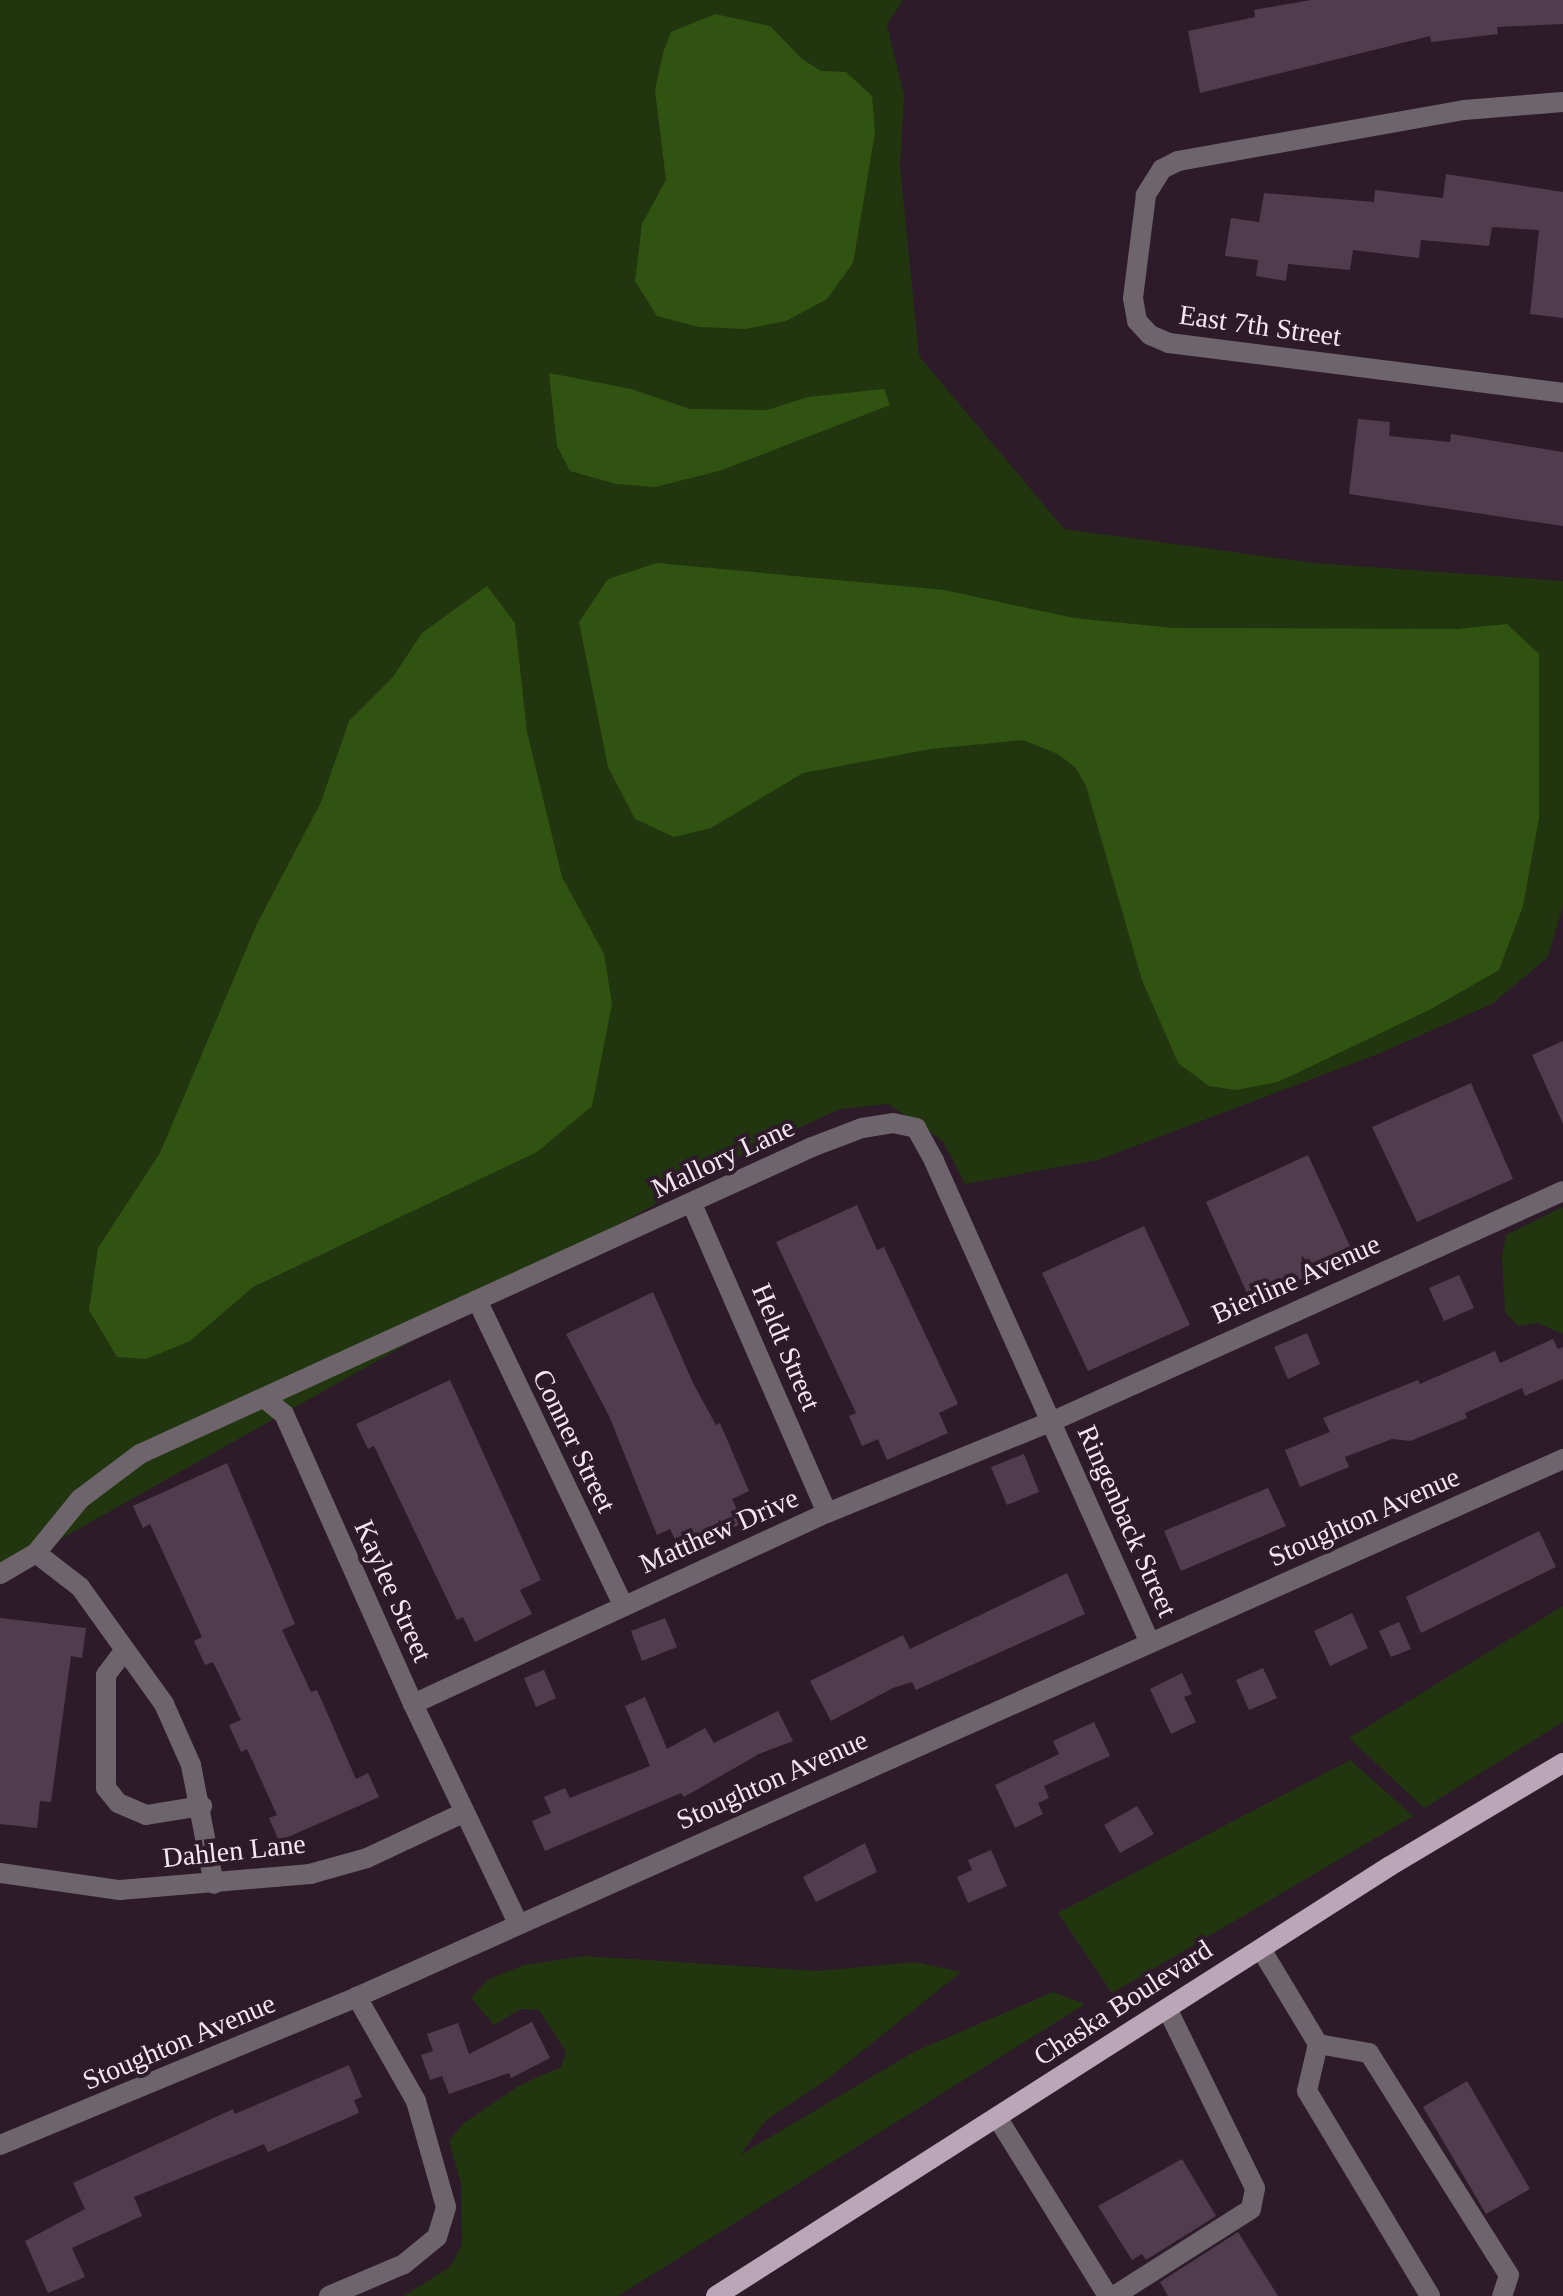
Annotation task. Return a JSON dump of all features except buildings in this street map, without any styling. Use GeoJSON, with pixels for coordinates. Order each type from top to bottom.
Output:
{"type":"FeatureCollection","features":[{"type":"Feature","properties":{"kind":"main road","name":"Chaska Boulevard"},"geometry":{"type":"LineString","coordinates":[[718,2296],[1167,2008],[1563,1763]]}},
{"type":"Feature","properties":{"kind":"street","name":"East 7th Street"},"geometry":{"type":"LineString","coordinates":[[1563,102],[1464,110],[1178,161],[1162,169],[1146,195],[1133,298],[1137,321],[1150,335],[1169,343],[1563,393]]}},
{"type":"Feature","properties":{"kind":"street","name":"Mallory Lane"},"geometry":{"type":"LineString","coordinates":[[36,1553],[80,1499],[140,1454],[862,1128],[893,1123],[916,1128],[1053,1421]]}},
{"type":"Feature","properties":{"kind":"street","name":"Bierline Avenue"},"geometry":{"type":"LineString","coordinates":[[1053,1421],[1563,1191]]}},
{"type":"Feature","properties":{"kind":"street","name":"Heldt Street"},"geometry":{"type":"LineString","coordinates":[[692,1204],[827,1513]]}},
{"type":"Feature","properties":{"kind":"street","name":"Conner Street"},"geometry":{"type":"LineString","coordinates":[[477,1300],[623,1605]]}},
{"type":"Feature","properties":{"kind":"street","name":"Kaylee Street"},"geometry":{"type":"LineString","coordinates":[[264,1398],[284,1414],[463,1813],[518,1923]]}},
{"type":"Feature","properties":{"kind":"street","name":"Matthew Drive"},"geometry":{"type":"LineString","coordinates":[[413,1704],[827,1513],[1053,1421]]}},
{"type":"Feature","properties":{"kind":"street","name":"Ringenback Street"},"geometry":{"type":"LineString","coordinates":[[1053,1421],[1150,1643]]}},
{"type":"Feature","properties":{"kind":"street","name":"Stoughton Avenue"},"geometry":{"type":"LineString","coordinates":[[0,2145],[357,1997],[1563,1459]]}},
{"type":"Feature","properties":{"kind":"street"},"geometry":{"type":"LineString","coordinates":[[0,1574],[36,1553],[80,1587],[164,1704],[191,1765],[202,1806],[214,1884]]}},
{"type":"Feature","properties":{"kind":"street"},"geometry":{"type":"LineString","coordinates":[[124,1651],[106,1675],[106,1788],[118,1803],[146,1815],[202,1806]]}},
{"type":"Feature","properties":{"kind":"street","name":"Dahlen Lane"},"geometry":{"type":"LineString","coordinates":[[0,1873],[120,1890],[310,1874],[353,1862],[463,1813]]}},
{"type":"Feature","properties":{"kind":"street"},"geometry":{"type":"LineString","coordinates":[[1261,1949],[1318,2044],[1307,2091],[1430,2296]]}},
{"type":"Feature","properties":{"kind":"street"},"geometry":{"type":"LineString","coordinates":[[329,2296],[404,2264],[437,2237],[446,2207],[416,2101],[357,1997]]}},
{"type":"Feature","properties":{"kind":"street"},"geometry":{"type":"LineString","coordinates":[[997,2117],[1111,2296],[1251,2209],[1255,2188],[1167,2008]]}},
{"type":"Feature","properties":{"kind":"street"},"geometry":{"type":"LineString","coordinates":[[1318,2044],[1369,2053],[1509,2275],[1502,2296]]}},
{"type":"Feature","properties":{"kind":"shaded area"},"geometry":{"type":"Polygon","coordinates":[[[0,0],[903,0],[887,25],[904,95],[900,167],[919,356],[1064,529],[1314,563],[1563,581],[1563,905],[1548,957],[1492,1004],[1378,1054],[1098,1160],[965,1184],[943,1141],[888,1104],[840,1109],[755,1148],[36,1553],[0,1579],[0,0]]]}},
{"type":"Feature","properties":{"kind":"shaded area"},"geometry":{"type":"Polygon","coordinates":[[[715,14],[770,26],[802,59],[821,71],[846,72],[872,96],[875,133],[853,263],[827,299],[786,321],[746,329],[699,327],[657,316],[635,281],[642,224],[666,180],[655,90],[663,53],[671,32],[715,14]]]}},
{"type":"Feature","properties":{"kind":"shaded area"},"geometry":{"type":"Polygon","coordinates":[[[549,373],[631,389],[690,409],[767,410],[808,397],[884,389],[890,405],[719,471],[655,487],[616,484],[570,471],[557,446],[549,373]]]}},
{"type":"Feature","properties":{"kind":"shaded area"},"geometry":{"type":"Polygon","coordinates":[[[657,563],[944,590],[1074,618],[1173,628],[1457,629],[1507,624],[1539,654],[1539,818],[1523,906],[1499,970],[1429,1010],[1278,1082],[1236,1090],[1209,1086],[1178,1063],[1142,980],[1086,786],[1076,768],[1058,754],[1023,740],[931,749],[803,773],[711,828],[674,837],[635,819],[608,767],[579,622],[608,579],[657,563]]]}},
{"type":"Feature","properties":{"kind":"shaded area"},"geometry":{"type":"Polygon","coordinates":[[[487,586],[515,623],[527,732],[562,877],[604,954],[612,1004],[592,1106],[537,1152],[253,1287],[190,1341],[146,1359],[117,1357],[89,1310],[98,1248],[160,1153],[257,924],[321,802],[349,721],[393,677],[422,633],[487,586]]]}},
{"type":"Feature","properties":{"kind":"shaded area"},"geometry":{"type":"Polygon","coordinates":[[[1563,1207],[1563,1334],[1537,1323],[1518,1326],[1505,1312],[1502,1256],[1506,1235],[1563,1207]]]}},
{"type":"Feature","properties":{"kind":"shaded area"},"geometry":{"type":"Polygon","coordinates":[[[1563,1606],[1563,1722],[1424,1808],[1349,1738],[1563,1606]]]}},
{"type":"Feature","properties":{"kind":"shaded area"},"geometry":{"type":"Polygon","coordinates":[[[1350,1760],[1413,1816],[1112,1993],[1058,1913],[1350,1760]]]}},
{"type":"Feature","properties":{"kind":"shaded area"},"geometry":{"type":"Polygon","coordinates":[[[583,1956],[818,1971],[915,1962],[961,1972],[826,2080],[766,2120],[740,2155],[914,2052],[1053,1992],[1085,2004],[618,2296],[404,2296],[450,2267],[462,2245],[461,2183],[449,2141],[464,2123],[520,2085],[561,2067],[566,2052],[539,2010],[520,2009],[494,2025],[471,1998],[489,1979],[524,1965],[583,1956]]]}}]}
